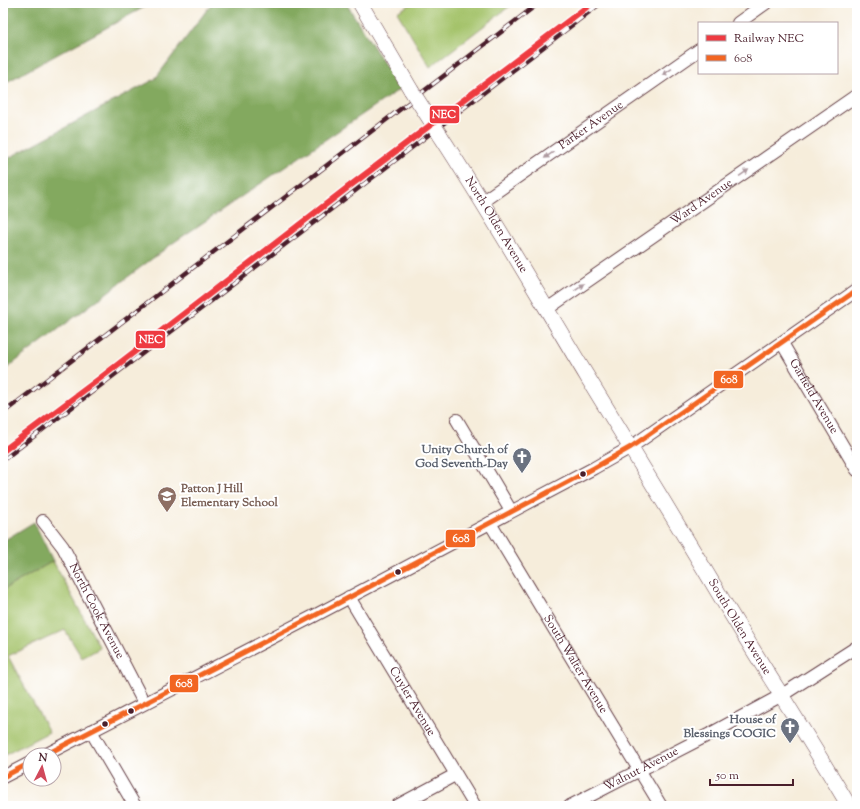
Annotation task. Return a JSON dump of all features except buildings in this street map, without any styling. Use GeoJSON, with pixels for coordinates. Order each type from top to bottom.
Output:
{"type":"FeatureCollection","features":[{"type":"Feature","properties":{"kind":"main road","name":"North Olden Avenue"},"geometry":{"type":"LineString","coordinates":[[360,3],[411,90],[483,201],[631,447]]}},
{"type":"Feature","properties":{"kind":"main road","name":"South Olden Avenue"},"geometry":{"type":"LineString","coordinates":[[631,447],[726,606],[850,806]]}},
{"type":"Feature","properties":{"kind":"street"},"geometry":{"type":"LineString","coordinates":[[739,22],[766,3]]}},
{"type":"Feature","properties":{"kind":"street","name":"Parker Avenue"},"geometry":{"type":"LineString","coordinates":[[483,201],[698,51]]}},
{"type":"Feature","properties":{"kind":"street","name":"Ward Avenue"},"geometry":{"type":"LineString","coordinates":[[547,309],[857,95]]}},
{"type":"Feature","properties":{"kind":"street"},"geometry":{"type":"LineString","coordinates":[[60,747],[350,597],[510,511],[553,490],[631,447],[857,290]]}},
{"type":"Feature","properties":{"kind":"street","name":"Garfield Avenue"},"geometry":{"type":"LineString","coordinates":[[782,343],[857,470]]}},
{"type":"Feature","properties":{"kind":"street"},"geometry":{"type":"LineString","coordinates":[[457,420],[510,511]]}},
{"type":"Feature","properties":{"kind":"street","name":"North Cook Avenue"},"geometry":{"type":"LineString","coordinates":[[43,521],[63,547],[144,704]]}},
{"type":"Feature","properties":{"kind":"street","name":"South Walter Avenue"},"geometry":{"type":"LineString","coordinates":[[490,523],[661,806]]}},
{"type":"Feature","properties":{"kind":"street","name":"Cuyler Avenue"},"geometry":{"type":"LineString","coordinates":[[350,597],[455,775],[475,806]]}},
{"type":"Feature","properties":{"kind":"street","name":"Walnut Avenue"},"geometry":{"type":"LineString","coordinates":[[570,806],[640,771],[782,695],[857,647]]}},
{"type":"Feature","properties":{"kind":"street"},"geometry":{"type":"LineString","coordinates":[[91,731],[135,806]]}},
{"type":"Feature","properties":{"kind":"street"},"geometry":{"type":"LineString","coordinates":[[3,777],[22,767]]}},
{"type":"Feature","properties":{"kind":"street"},"geometry":{"type":"LineString","coordinates":[[397,806],[455,775]]}},
{"type":"Feature","properties":{"kind":"green space"},"geometry":{"type":"Polygon","coordinates":[[[3,3],[152,3],[3,84],[3,3]]]}},
{"type":"Feature","properties":{"kind":"green space"},"geometry":{"type":"Polygon","coordinates":[[[212,3],[346,3],[400,89],[173,243],[3,371],[3,161],[155,79],[212,3]]]}},
{"type":"Feature","properties":{"kind":"green space"},"geometry":{"type":"Polygon","coordinates":[[[413,3],[514,3],[430,67],[397,12],[413,3]]]}},
{"type":"Feature","properties":{"kind":"green space"},"geometry":{"type":"Polygon","coordinates":[[[34,522],[53,561],[3,590],[3,541],[34,522]]]}},
{"type":"Feature","properties":{"kind":"green space"},"geometry":{"type":"Polygon","coordinates":[[[53,561],[100,648],[82,658],[65,630],[8,656],[49,732],[3,756],[3,590],[53,561]]]}},
{"type":"Feature","properties":{"kind":"railway"},"geometry":{"type":"LineString","coordinates":[[3,413],[539,3]]}},
{"type":"Feature","properties":{"kind":"railway"},"geometry":{"type":"LineString","coordinates":[[3,460],[601,3]]}},
{"type":"Feature","properties":{"kind":"rail line","name":"NEC"},"geometry":{"type":"LineString","coordinates":[[3,451],[592,3]]}},
{"type":"Feature","properties":{"kind":"transit line","name":"608"},"geometry":{"type":"LineString","coordinates":[[60,747],[314,616],[631,447],[857,290]]}},
{"type":"Feature","properties":{"kind":"transit line","name":"608"},"geometry":{"type":"LineString","coordinates":[[3,777],[22,767]]}},
{"type":"Feature","properties":{"kind":"place","name":"Unity Church of God Seventh-Day"},"geometry":{"type":"Point","coordinates":[522,474]}},
{"type":"Feature","properties":{"kind":"place","name":"Patton J Hill Elementary School"},"geometry":{"type":"Point","coordinates":[167,513]}},
{"type":"Feature","properties":{"kind":"place","name":"House of Blessings COGIC"},"geometry":{"type":"Point","coordinates":[790,744]}}]}
